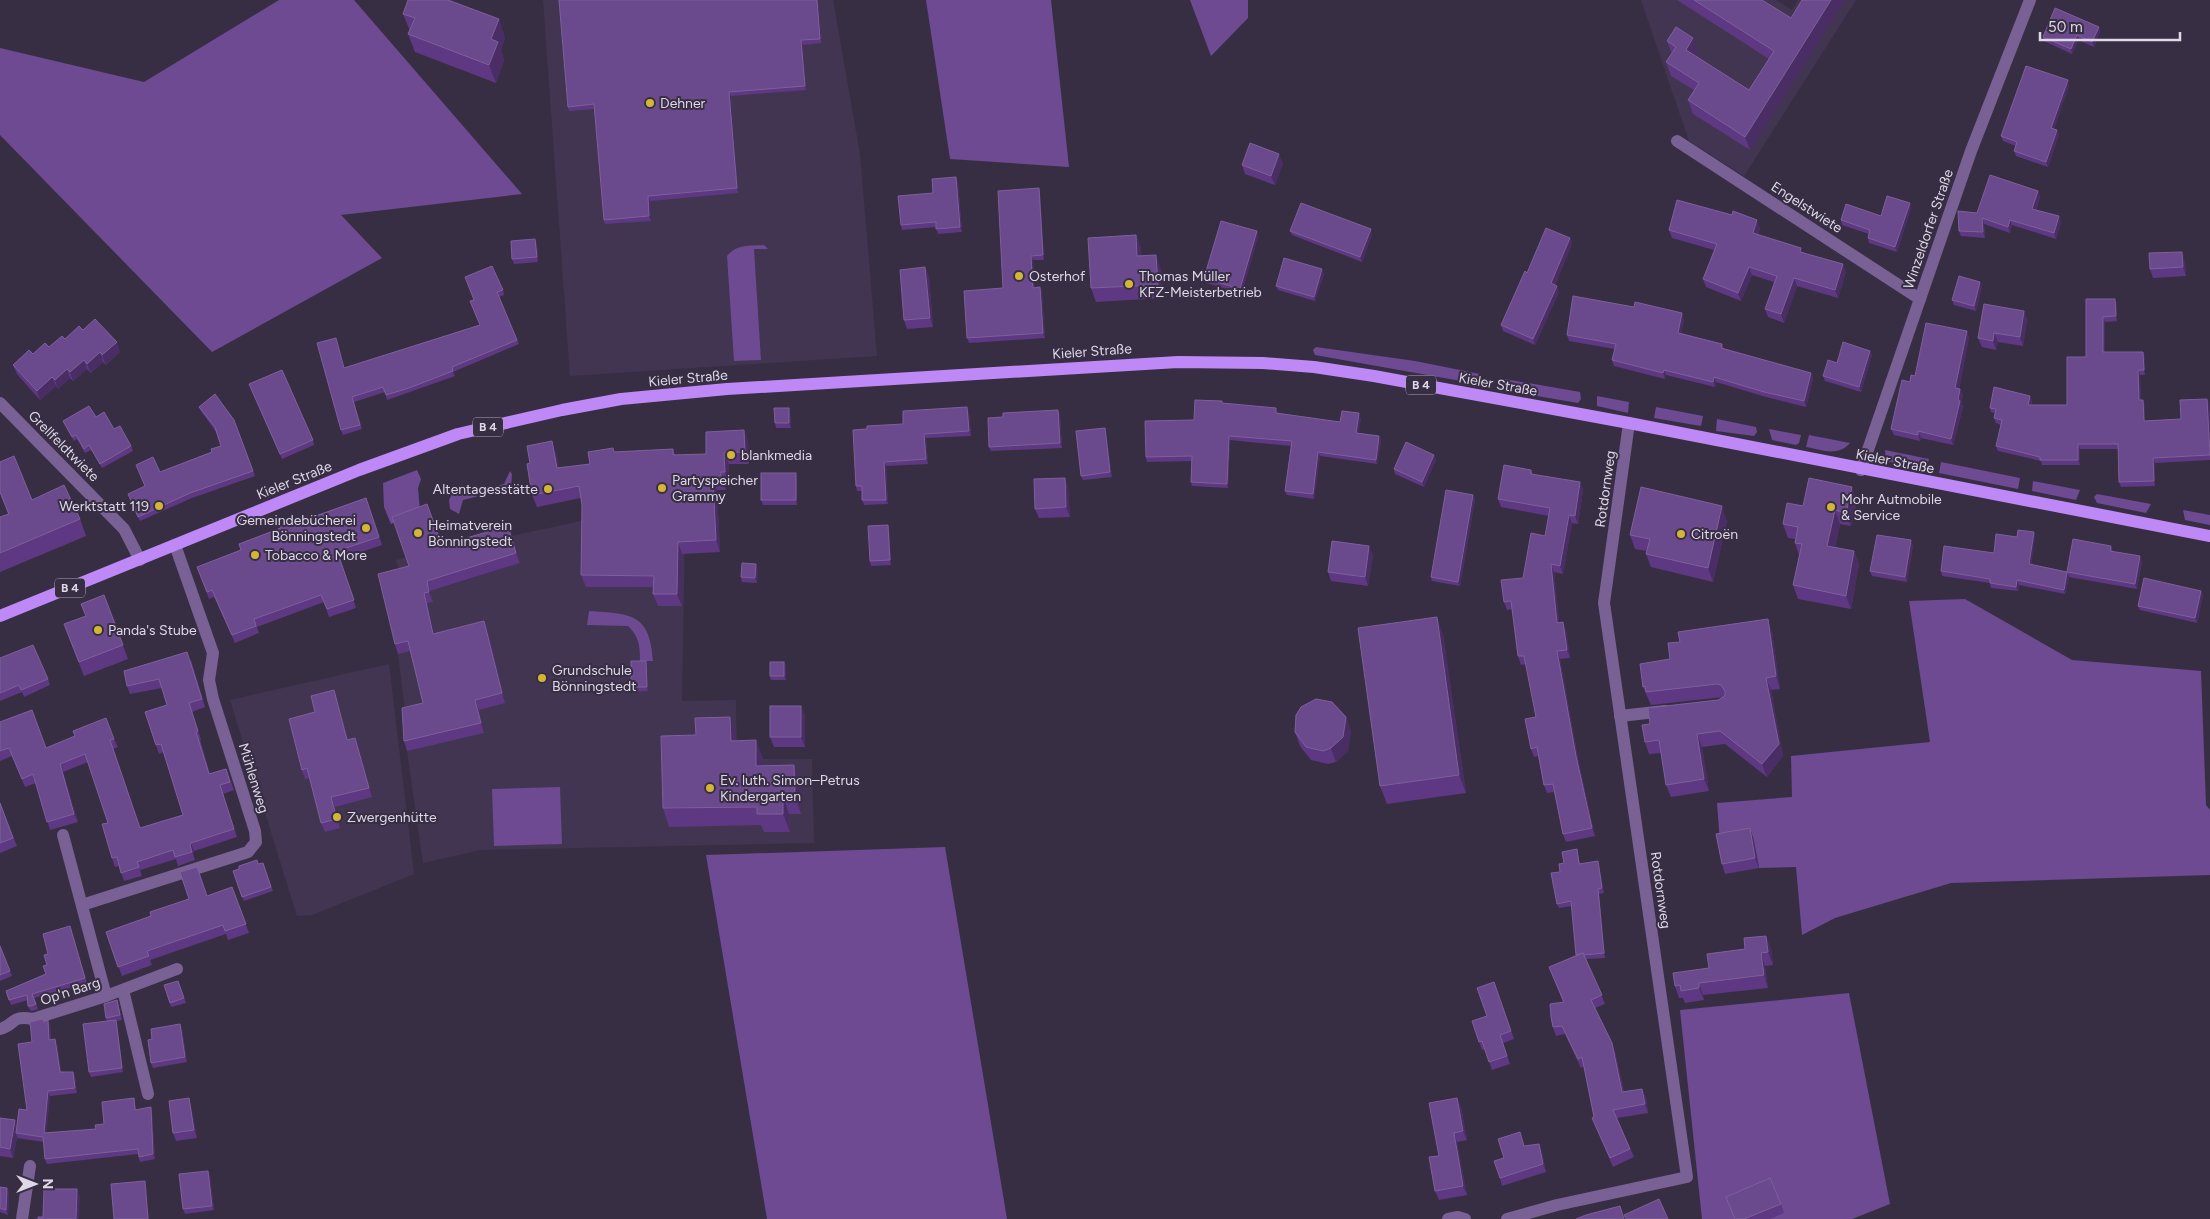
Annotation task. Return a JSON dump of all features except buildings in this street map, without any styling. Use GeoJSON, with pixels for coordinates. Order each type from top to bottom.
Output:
{"type":"FeatureCollection","features":[{"type":"Feature","properties":{"kind":"main road","name":"Kieler Straße"},"geometry":{"type":"LineString","coordinates":[[0,616],[352,473],[458,434],[562,410],[621,399],[727,389],[1178,362],[1263,363],[1314,367],[1374,376],[1630,423],[1861,470],[2210,536]]}},
{"type":"Feature","properties":{"kind":"street","name":"Winzeldorfer Straße"},"geometry":{"type":"LineString","coordinates":[[1861,470],[1970,151],[2030,0]]}},
{"type":"Feature","properties":{"kind":"street","name":"Engelstwiete"},"geometry":{"type":"LineString","coordinates":[[1677,141],[1920,299]]}},
{"type":"Feature","properties":{"kind":"street","name":"Grellfeldtwiete"},"geometry":{"type":"LineString","coordinates":[[0,403],[124,529],[140,560]]}},
{"type":"Feature","properties":{"kind":"street","name":"Rotdornweg"},"geometry":{"type":"LineString","coordinates":[[1507,1219],[1557,1205],[1687,1177],[1604,603],[1630,423]]}},
{"type":"Feature","properties":{"kind":"street","name":"Mühlenweg"},"geometry":{"type":"LineString","coordinates":[[82,905],[242,854],[254,847],[257,837],[209,680],[213,653],[175,545]]}},
{"type":"Feature","properties":{"kind":"street"},"geometry":{"type":"LineString","coordinates":[[1620,716],[1676,710]]}},
{"type":"Feature","properties":{"kind":"street"},"geometry":{"type":"LineString","coordinates":[[63,835],[106,996]]}},
{"type":"Feature","properties":{"kind":"street","name":"Op'n Barg"},"geometry":{"type":"LineString","coordinates":[[0,1029],[7,1027],[13,1020],[21,1017],[33,1019],[106,996],[176,969]]}},
{"type":"Feature","properties":{"kind":"street"},"geometry":{"type":"LineString","coordinates":[[123,990],[148,1094]]}},
{"type":"Feature","properties":{"kind":"street"},"geometry":{"type":"LineString","coordinates":[[22,1219],[30,1166]]}},
{"type":"Feature","properties":{"kind":"street"},"geometry":{"type":"LineString","coordinates":[[1448,1219],[1458,1217],[1465,1219]]}},
{"type":"Feature","properties":{"kind":"shaded area"},"geometry":{"type":"Polygon","coordinates":[[[279,0],[354,0],[522,194],[341,215],[382,258],[212,352],[0,135],[0,48],[144,82],[279,0]]]}},
{"type":"Feature","properties":{"kind":"shaded area"},"geometry":{"type":"Polygon","coordinates":[[[543,0],[833,0],[860,154],[877,356],[570,376],[543,0]]]}},
{"type":"Feature","properties":{"kind":"shaded area"},"geometry":{"type":"Polygon","coordinates":[[[926,0],[1051,0],[1069,167],[950,159],[926,0]]]}},
{"type":"Feature","properties":{"kind":"shaded area"},"geometry":{"type":"Polygon","coordinates":[[[1190,0],[1248,0],[1248,18],[1211,56],[1190,0]]]}},
{"type":"Feature","properties":{"kind":"shaded area"},"geometry":{"type":"Polygon","coordinates":[[[1641,0],[1776,0],[1792,10],[1798,0],[1856,0],[1744,176],[1689,141],[1641,0]]]}},
{"type":"Feature","properties":{"kind":"shaded area"},"geometry":{"type":"Polygon","coordinates":[[[764,245],[768,249],[754,249],[761,360],[734,361],[727,256],[735,249],[764,245]]]}},
{"type":"Feature","properties":{"kind":"shaded area"},"geometry":{"type":"Polygon","coordinates":[[[1316,347],[1415,361],[1480,374],[1481,381],[1478,384],[1315,355],[1313,350],[1316,347]]]}},
{"type":"Feature","properties":{"kind":"shaded area"},"geometry":{"type":"Polygon","coordinates":[[[1499,378],[1580,392],[1581,399],[1578,403],[1497,389],[1499,378]]]}},
{"type":"Feature","properties":{"kind":"shaded area"},"geometry":{"type":"Polygon","coordinates":[[[1597,396],[1629,402],[1628,413],[1597,406],[1597,396]]]}},
{"type":"Feature","properties":{"kind":"shaded area"},"geometry":{"type":"Polygon","coordinates":[[[1656,407],[1703,416],[1701,426],[1654,418],[1656,407]]]}},
{"type":"Feature","properties":{"kind":"shaded area"},"geometry":{"type":"Polygon","coordinates":[[[1717,419],[1756,427],[1757,432],[1754,436],[1716,431],[1717,419]]]}},
{"type":"Feature","properties":{"kind":"shaded area"},"geometry":{"type":"Polygon","coordinates":[[[1769,429],[1801,435],[1799,443],[1796,445],[1772,440],[1769,429]]]}},
{"type":"Feature","properties":{"kind":"shaded area"},"geometry":{"type":"Polygon","coordinates":[[[1809,435],[1850,443],[1840,450],[1818,450],[1806,447],[1809,435]]]}},
{"type":"Feature","properties":{"kind":"shaded area"},"geometry":{"type":"Polygon","coordinates":[[[1885,450],[1929,459],[1926,470],[1886,461],[1885,450]]]}},
{"type":"Feature","properties":{"kind":"shaded area"},"geometry":{"type":"Polygon","coordinates":[[[1941,462],[2020,478],[2018,489],[1939,473],[1941,462]]]}},
{"type":"Feature","properties":{"kind":"shaded area"},"geometry":{"type":"Polygon","coordinates":[[[417,470],[421,479],[418,488],[420,511],[391,524],[384,507],[383,483],[417,470]]]}},
{"type":"Feature","properties":{"kind":"shaded area"},"geometry":{"type":"Polygon","coordinates":[[[510,471],[512,474],[511,488],[463,500],[459,514],[450,509],[449,500],[452,494],[458,492],[461,495],[504,484],[510,471]]]}},
{"type":"Feature","properties":{"kind":"shaded area"},"geometry":{"type":"Polygon","coordinates":[[[2033,481],[2080,490],[2076,500],[2032,491],[2033,481]]]}},
{"type":"Feature","properties":{"kind":"shaded area"},"geometry":{"type":"Polygon","coordinates":[[[2097,494],[2151,504],[2146,513],[2097,503],[2094,497],[2097,494]]]}},
{"type":"Feature","properties":{"kind":"shaded area"},"geometry":{"type":"Polygon","coordinates":[[[2183,510],[2210,515],[2210,525],[2185,520],[2183,510]]]}},
{"type":"Feature","properties":{"kind":"shaded area","name":"Grundschule Bönningstedt"},"geometry":{"type":"Polygon","coordinates":[[[581,521],[685,524],[682,701],[736,700],[737,759],[812,759],[814,843],[480,850],[423,863],[407,751],[406,718],[398,654],[381,584],[402,579],[396,560],[430,551],[440,588],[519,563],[512,536],[581,521]]]}},
{"type":"Feature","properties":{"kind":"shaded area"},"geometry":{"type":"Polygon","coordinates":[[[1965,599],[2072,660],[2201,671],[2206,805],[2210,810],[2210,875],[1951,883],[1835,918],[1802,935],[1796,867],[1759,868],[1753,837],[1720,843],[1717,803],[1792,797],[1791,756],[1930,742],[1909,601],[1965,599]]]}},
{"type":"Feature","properties":{"kind":"shaded area"},"geometry":{"type":"Polygon","coordinates":[[[589,611],[616,613],[636,619],[648,633],[653,661],[640,661],[638,642],[635,634],[628,626],[587,625],[589,611]]]}},
{"type":"Feature","properties":{"kind":"shaded area","name":"Zwergenhütte"},"geometry":{"type":"Polygon","coordinates":[[[389,664],[414,874],[312,915],[297,916],[230,700],[389,664]]]}},
{"type":"Feature","properties":{"kind":"shaded area"},"geometry":{"type":"Polygon","coordinates":[[[560,787],[562,844],[494,846],[492,789],[560,787]]]}},
{"type":"Feature","properties":{"kind":"shaded area"},"geometry":{"type":"Polygon","coordinates":[[[945,847],[1007,1219],[767,1219],[706,855],[945,847]]]}},
{"type":"Feature","properties":{"kind":"shaded area"},"geometry":{"type":"Polygon","coordinates":[[[1849,993],[1890,1204],[1852,1219],[1702,1219],[1680,1010],[1849,993]]]}},
{"type":"Feature","properties":{"kind":"place","name":"Dehner"},"geometry":{"type":"Point","coordinates":[650,103]}},
{"type":"Feature","properties":{"kind":"place","name":"Osterhof"},"geometry":{"type":"Point","coordinates":[1019,276]}},
{"type":"Feature","properties":{"kind":"place","name":"Thomas Müller KFZ-Meisterbetrieb"},"geometry":{"type":"Point","coordinates":[1129,284]}},
{"type":"Feature","properties":{"kind":"place","name":"blankmedia"},"geometry":{"type":"Point","coordinates":[731,455]}},
{"type":"Feature","properties":{"kind":"place","name":"Partyspeicher Grammy"},"geometry":{"type":"Point","coordinates":[662,488]}},
{"type":"Feature","properties":{"kind":"place","name":"Altentagesstätte"},"geometry":{"type":"Point","coordinates":[548,489]}},
{"type":"Feature","properties":{"kind":"place","name":"Werktstatt 119"},"geometry":{"type":"Point","coordinates":[159,506]}},
{"type":"Feature","properties":{"kind":"place","name":"Mohr Autmobile & Service"},"geometry":{"type":"Point","coordinates":[1831,507]}},
{"type":"Feature","properties":{"kind":"place","name":"Gemeindebücherei Bönningstedt"},"geometry":{"type":"Point","coordinates":[366,528]}},
{"type":"Feature","properties":{"kind":"place","name":"Heimatverein Bönningstedt"},"geometry":{"type":"Point","coordinates":[418,533]}},
{"type":"Feature","properties":{"kind":"place","name":"Citroën"},"geometry":{"type":"Point","coordinates":[1681,534]}},
{"type":"Feature","properties":{"kind":"place","name":"Tobacco & More"},"geometry":{"type":"Point","coordinates":[255,555]}},
{"type":"Feature","properties":{"kind":"place","name":"Panda's Stube"},"geometry":{"type":"Point","coordinates":[98,630]}},
{"type":"Feature","properties":{"kind":"place","name":"Grundschule Bönningstedt"},"geometry":{"type":"Point","coordinates":[542,678]}},
{"type":"Feature","properties":{"kind":"place","name":"Ev. luth. Simon–Petrus Kindergarten"},"geometry":{"type":"Point","coordinates":[710,788]}},
{"type":"Feature","properties":{"kind":"place","name":"Zwergenhütte"},"geometry":{"type":"Point","coordinates":[337,817]}}]}
